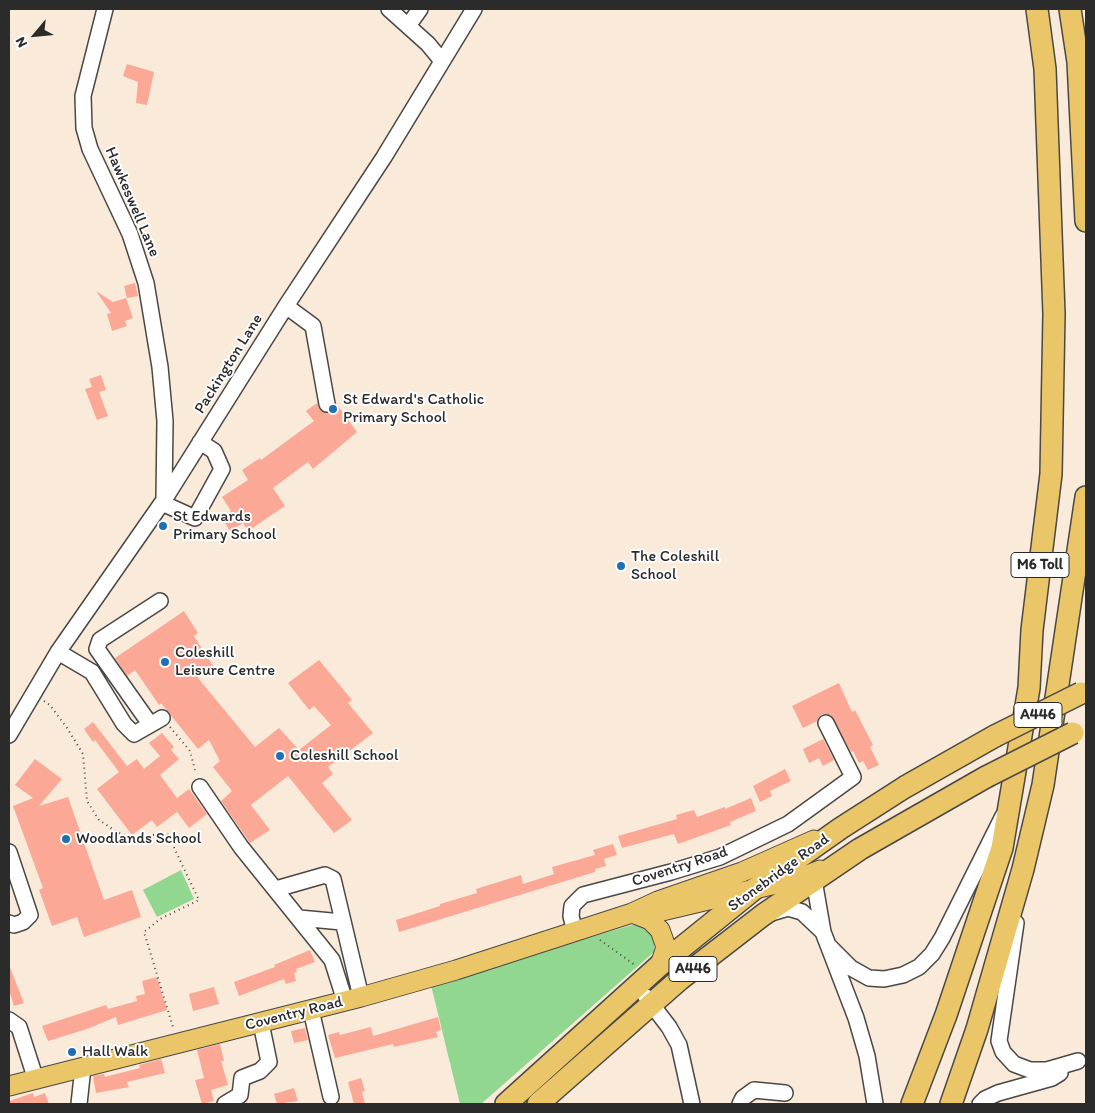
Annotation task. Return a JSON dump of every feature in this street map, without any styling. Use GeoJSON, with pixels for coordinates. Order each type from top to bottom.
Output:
{"type":"FeatureCollection","features":[{"type":"Feature","properties":{"kind":"highway","name":"M6 Toll"},"geometry":{"type":"LineString","coordinates":[[912,1104],[946,1015],[1002,848],[1029,688],[1032,630],[1050,474],[1054,314],[1045,69],[1037,9]]}},
{"type":"Feature","properties":{"kind":"highway"},"geometry":{"type":"LineString","coordinates":[[1070,9],[1078,62],[1086,221]]}},
{"type":"Feature","properties":{"kind":"highway","name":"M6 Toll"},"geometry":{"type":"LineString","coordinates":[[951,1104],[977,1029],[1023,869],[1043,785],[1086,498]]}},
{"type":"Feature","properties":{"kind":"highway","name":"Stonebridge Road"},"geometry":{"type":"LineString","coordinates":[[506,1104],[646,974],[753,890],[841,828],[905,787],[995,736],[1084,692]]}},
{"type":"Feature","properties":{"kind":"highway","name":"Stonebridge Road"},"geometry":{"type":"LineString","coordinates":[[538,1104],[652,1004],[763,915],[860,849],[986,777],[1079,730]]}},
{"type":"Feature","properties":{"kind":"main road"},"geometry":{"type":"LineString","coordinates":[[632,913],[658,901],[742,872],[841,828]]}},
{"type":"Feature","properties":{"kind":"main road"},"geometry":{"type":"LineString","coordinates":[[632,913],[660,912],[798,879],[860,849]]}},
{"type":"Feature","properties":{"kind":"main road","name":"Coventry Road"},"geometry":{"type":"LineString","coordinates":[[9,1086],[353,999],[632,913]]}},
{"type":"Feature","properties":{"kind":"main road"},"geometry":{"type":"LineString","coordinates":[[632,913],[650,920],[660,930],[666,947],[646,974]]}},
{"type":"Feature","properties":{"kind":"street","name":"Hawkeswell Lane"},"geometry":{"type":"LineString","coordinates":[[105,9],[83,96],[84,128],[90,149],[130,234],[146,283],[160,367],[165,421],[163,502]]}},
{"type":"Feature","properties":{"kind":"street"},"geometry":{"type":"LineString","coordinates":[[389,9],[442,61]]}},
{"type":"Feature","properties":{"kind":"street"},"geometry":{"type":"LineString","coordinates":[[408,26],[420,9]]}},
{"type":"Feature","properties":{"kind":"street","name":"Packington Lane"},"geometry":{"type":"LineString","coordinates":[[9,735],[58,652],[163,502],[286,306],[384,157],[474,9]]}},
{"type":"Feature","properties":{"kind":"street"},"geometry":{"type":"LineString","coordinates":[[286,306],[313,326],[327,404]]}},
{"type":"Feature","properties":{"kind":"street"},"geometry":{"type":"LineString","coordinates":[[163,502],[195,518],[222,469],[214,451],[200,442]]}},
{"type":"Feature","properties":{"kind":"street"},"geometry":{"type":"LineString","coordinates":[[58,652],[92,672],[124,724],[134,734],[156,721],[122,685],[99,654],[98,645],[100,640],[160,600]]}},
{"type":"Feature","properties":{"kind":"street"},"geometry":{"type":"LineString","coordinates":[[106,694],[122,685]]}},
{"type":"Feature","properties":{"kind":"street","name":"Coventry Road"},"geometry":{"type":"LineString","coordinates":[[580,930],[571,916],[572,906],[583,895],[720,857],[788,824],[853,777],[826,723]]}},
{"type":"Feature","properties":{"kind":"street"},"geometry":{"type":"LineString","coordinates":[[200,787],[332,960],[353,999]]}},
{"type":"Feature","properties":{"kind":"street"},"geometry":{"type":"LineString","coordinates":[[830,947],[851,968],[869,978],[884,979],[903,975],[919,967],[932,954],[942,938],[1009,803]]}},
{"type":"Feature","properties":{"kind":"street"},"geometry":{"type":"LineString","coordinates":[[9,852],[30,916],[14,925],[9,923]]}},
{"type":"Feature","properties":{"kind":"street"},"geometry":{"type":"LineString","coordinates":[[1023,869],[999,1041],[1003,1052],[1014,1064],[1030,1070],[1047,1070],[1082,1058]]}},
{"type":"Feature","properties":{"kind":"street"},"geometry":{"type":"LineString","coordinates":[[276,889],[325,875],[333,879],[342,922],[353,999]]}},
{"type":"Feature","properties":{"kind":"street"},"geometry":{"type":"LineString","coordinates":[[814,880],[823,932],[862,1037],[875,1104]]}},
{"type":"Feature","properties":{"kind":"street"},"geometry":{"type":"LineString","coordinates":[[763,915],[788,908],[802,912],[823,932]]}},
{"type":"Feature","properties":{"kind":"street"},"geometry":{"type":"LineString","coordinates":[[299,918],[342,922]]}},
{"type":"Feature","properties":{"kind":"street"},"geometry":{"type":"LineString","coordinates":[[646,974],[652,1004],[679,1044],[692,1104]]}},
{"type":"Feature","properties":{"kind":"street"},"geometry":{"type":"LineString","coordinates":[[311,1010],[331,1097]]}},
{"type":"Feature","properties":{"kind":"street"},"geometry":{"type":"LineString","coordinates":[[9,1020],[19,1027],[36,1080]]}},
{"type":"Feature","properties":{"kind":"street"},"geometry":{"type":"LineString","coordinates":[[225,1104],[240,1095],[242,1078],[260,1071],[269,1062],[261,1023]]}},
{"type":"Feature","properties":{"kind":"street"},"geometry":{"type":"LineString","coordinates":[[980,1104],[985,1099],[998,1093],[1052,1078],[1082,1058]]}},
{"type":"Feature","properties":{"kind":"street"},"geometry":{"type":"LineString","coordinates":[[79,1104],[83,1067]]}},
{"type":"Feature","properties":{"kind":"street"},"geometry":{"type":"LineString","coordinates":[[740,1104],[743,1098],[754,1090],[786,1093]]}},
{"type":"Feature","properties":{"kind":"path"},"geometry":{"type":"LineString","coordinates":[[33,694],[50,705],[83,754],[87,800],[99,820],[117,832],[131,838],[167,833],[199,900],[160,919],[144,932],[178,1044]]}},
{"type":"Feature","properties":{"kind":"path"},"geometry":{"type":"LineString","coordinates":[[156,721],[190,751],[200,787]]}},
{"type":"Feature","properties":{"kind":"path"},"geometry":{"type":"LineString","coordinates":[[580,930],[646,974]]}},
{"type":"Feature","properties":{"kind":"green space"},"geometry":{"type":"Polygon","coordinates":[[[181,870],[194,899],[157,917],[143,890],[181,870]]]}},
{"type":"Feature","properties":{"kind":"green space"},"geometry":{"type":"Polygon","coordinates":[[[632,925],[647,926],[655,936],[654,952],[481,1104],[460,1104],[431,985],[632,925]]]}},
{"type":"Feature","properties":{"kind":"building"},"geometry":{"type":"Polygon","coordinates":[[[127,64],[154,72],[147,105],[136,103],[138,82],[123,76],[127,64]]]}},
{"type":"Feature","properties":{"kind":"building"},"geometry":{"type":"Polygon","coordinates":[[[135,283],[138,296],[127,298],[124,286],[135,283]]]}},
{"type":"Feature","properties":{"kind":"building"},"geometry":{"type":"Polygon","coordinates":[[[96,291],[113,302],[126,298],[133,318],[125,321],[127,326],[112,331],[107,314],[111,313],[96,291]]]}},
{"type":"Feature","properties":{"kind":"building"},"geometry":{"type":"Polygon","coordinates":[[[101,375],[106,390],[99,392],[108,416],[97,420],[85,389],[92,387],[89,379],[101,375]]]}},
{"type":"Feature","properties":{"kind":"building"},"geometry":{"type":"Polygon","coordinates":[[[317,403],[320,410],[328,413],[333,411],[336,403],[357,432],[313,469],[308,462],[273,488],[285,506],[248,531],[243,523],[230,531],[221,517],[231,511],[222,497],[248,480],[242,470],[260,458],[261,460],[314,421],[306,411],[317,403]]]}},
{"type":"Feature","properties":{"kind":"building","name":"Coleshill School"},"geometry":{"type":"Polygon","coordinates":[[[184,611],[198,633],[194,636],[214,667],[198,678],[255,747],[279,728],[299,750],[331,725],[314,706],[309,710],[288,683],[319,660],[352,700],[348,703],[373,733],[328,767],[333,774],[322,783],[352,820],[334,833],[288,776],[251,805],[270,830],[250,843],[221,801],[232,791],[213,767],[220,761],[209,740],[198,749],[161,703],[159,705],[135,670],[127,676],[115,658],[184,611]]]}},
{"type":"Feature","properties":{"kind":"building"},"geometry":{"type":"Polygon","coordinates":[[[839,683],[852,712],[855,710],[873,745],[870,747],[879,765],[868,770],[863,761],[859,763],[853,751],[851,752],[831,715],[822,714],[817,721],[803,728],[792,706],[839,683]]]}},
{"type":"Feature","properties":{"kind":"building"},"geometry":{"type":"Polygon","coordinates":[[[93,722],[127,766],[137,759],[144,769],[160,756],[149,743],[162,733],[174,747],[171,750],[179,759],[160,775],[177,798],[189,789],[207,814],[189,828],[177,812],[157,827],[152,820],[132,835],[97,789],[119,772],[95,740],[93,742],[84,729],[93,722]]]}},
{"type":"Feature","properties":{"kind":"building"},"geometry":{"type":"Polygon","coordinates":[[[823,739],[834,760],[823,766],[819,758],[809,763],[803,749],[823,739]]]}},
{"type":"Feature","properties":{"kind":"building"},"geometry":{"type":"Polygon","coordinates":[[[35,759],[62,779],[39,806],[68,797],[104,900],[132,890],[141,917],[84,937],[77,917],[52,926],[39,890],[43,888],[13,806],[33,798],[15,785],[35,759]]]}},
{"type":"Feature","properties":{"kind":"building"},"geometry":{"type":"Polygon","coordinates":[[[785,769],[791,781],[770,791],[772,796],[760,802],[753,786],[785,769]]]}},
{"type":"Feature","properties":{"kind":"building"},"geometry":{"type":"Polygon","coordinates":[[[751,798],[756,811],[730,822],[731,825],[678,844],[674,834],[622,848],[618,836],[677,819],[676,815],[694,810],[697,817],[725,807],[725,809],[751,798]]]}},
{"type":"Feature","properties":{"kind":"building"},"geometry":{"type":"Polygon","coordinates":[[[613,844],[617,855],[604,859],[606,866],[595,869],[595,872],[399,932],[396,920],[477,893],[476,889],[521,875],[523,884],[554,874],[552,867],[595,855],[593,850],[613,844]]]}},
{"type":"Feature","properties":{"kind":"building"},"geometry":{"type":"Polygon","coordinates":[[[310,950],[315,962],[296,969],[297,972],[294,973],[296,981],[286,984],[284,979],[239,996],[234,982],[275,967],[274,965],[310,950]]]}},
{"type":"Feature","properties":{"kind":"building"},"geometry":{"type":"Polygon","coordinates":[[[9,965],[24,1003],[14,1006],[9,990],[9,965]]]}},
{"type":"Feature","properties":{"kind":"building"},"geometry":{"type":"Polygon","coordinates":[[[157,977],[167,1010],[118,1025],[116,1017],[87,1029],[48,1041],[42,1026],[106,1005],[108,1009],[137,1001],[136,996],[145,994],[142,981],[157,977]]]}},
{"type":"Feature","properties":{"kind":"building"},"geometry":{"type":"Polygon","coordinates":[[[214,987],[219,1004],[193,1011],[189,994],[214,987]]]}},
{"type":"Feature","properties":{"kind":"building"},"geometry":{"type":"Polygon","coordinates":[[[438,1017],[441,1030],[436,1032],[438,1037],[394,1047],[393,1044],[335,1058],[328,1035],[339,1032],[340,1035],[371,1027],[373,1036],[438,1017]]]}},
{"type":"Feature","properties":{"kind":"building"},"geometry":{"type":"Polygon","coordinates":[[[305,1028],[308,1040],[294,1043],[291,1031],[305,1028]]]}},
{"type":"Feature","properties":{"kind":"building"},"geometry":{"type":"Polygon","coordinates":[[[220,1044],[224,1061],[221,1061],[228,1085],[211,1090],[214,1101],[202,1104],[195,1080],[204,1078],[197,1050],[220,1044]]]}},
{"type":"Feature","properties":{"kind":"building"},"geometry":{"type":"Polygon","coordinates":[[[161,1059],[165,1073],[127,1082],[129,1087],[96,1093],[93,1076],[104,1074],[105,1077],[140,1068],[139,1065],[161,1059]]]}},
{"type":"Feature","properties":{"kind":"building"},"geometry":{"type":"Polygon","coordinates":[[[361,1078],[365,1091],[362,1092],[365,1104],[354,1104],[348,1082],[361,1078]]]}},
{"type":"Feature","properties":{"kind":"building"},"geometry":{"type":"Polygon","coordinates":[[[294,1088],[298,1101],[277,1104],[274,1094],[294,1088]]]}},
{"type":"Feature","properties":{"kind":"building"},"geometry":{"type":"Polygon","coordinates":[[[33,1093],[34,1097],[45,1093],[49,1104],[9,1104],[9,1101],[33,1093]]]}},
{"type":"Feature","properties":{"kind":"place","name":"St Edward's Catholic Primary School"},"geometry":{"type":"Point","coordinates":[333,409]}},
{"type":"Feature","properties":{"kind":"place","name":"St Edwards Primary School"},"geometry":{"type":"Point","coordinates":[163,526]}},
{"type":"Feature","properties":{"kind":"place","name":"The Coleshill School"},"geometry":{"type":"Point","coordinates":[621,566]}},
{"type":"Feature","properties":{"kind":"place","name":"Coleshill Leisure Centre"},"geometry":{"type":"Point","coordinates":[165,662]}},
{"type":"Feature","properties":{"kind":"place","name":"Coleshill School"},"geometry":{"type":"Point","coordinates":[280,756]}},
{"type":"Feature","properties":{"kind":"place","name":"Woodlands School"},"geometry":{"type":"Point","coordinates":[66,839]}},
{"type":"Feature","properties":{"kind":"place","name":"Hall Walk"},"geometry":{"type":"Point","coordinates":[72,1052]}}]}
